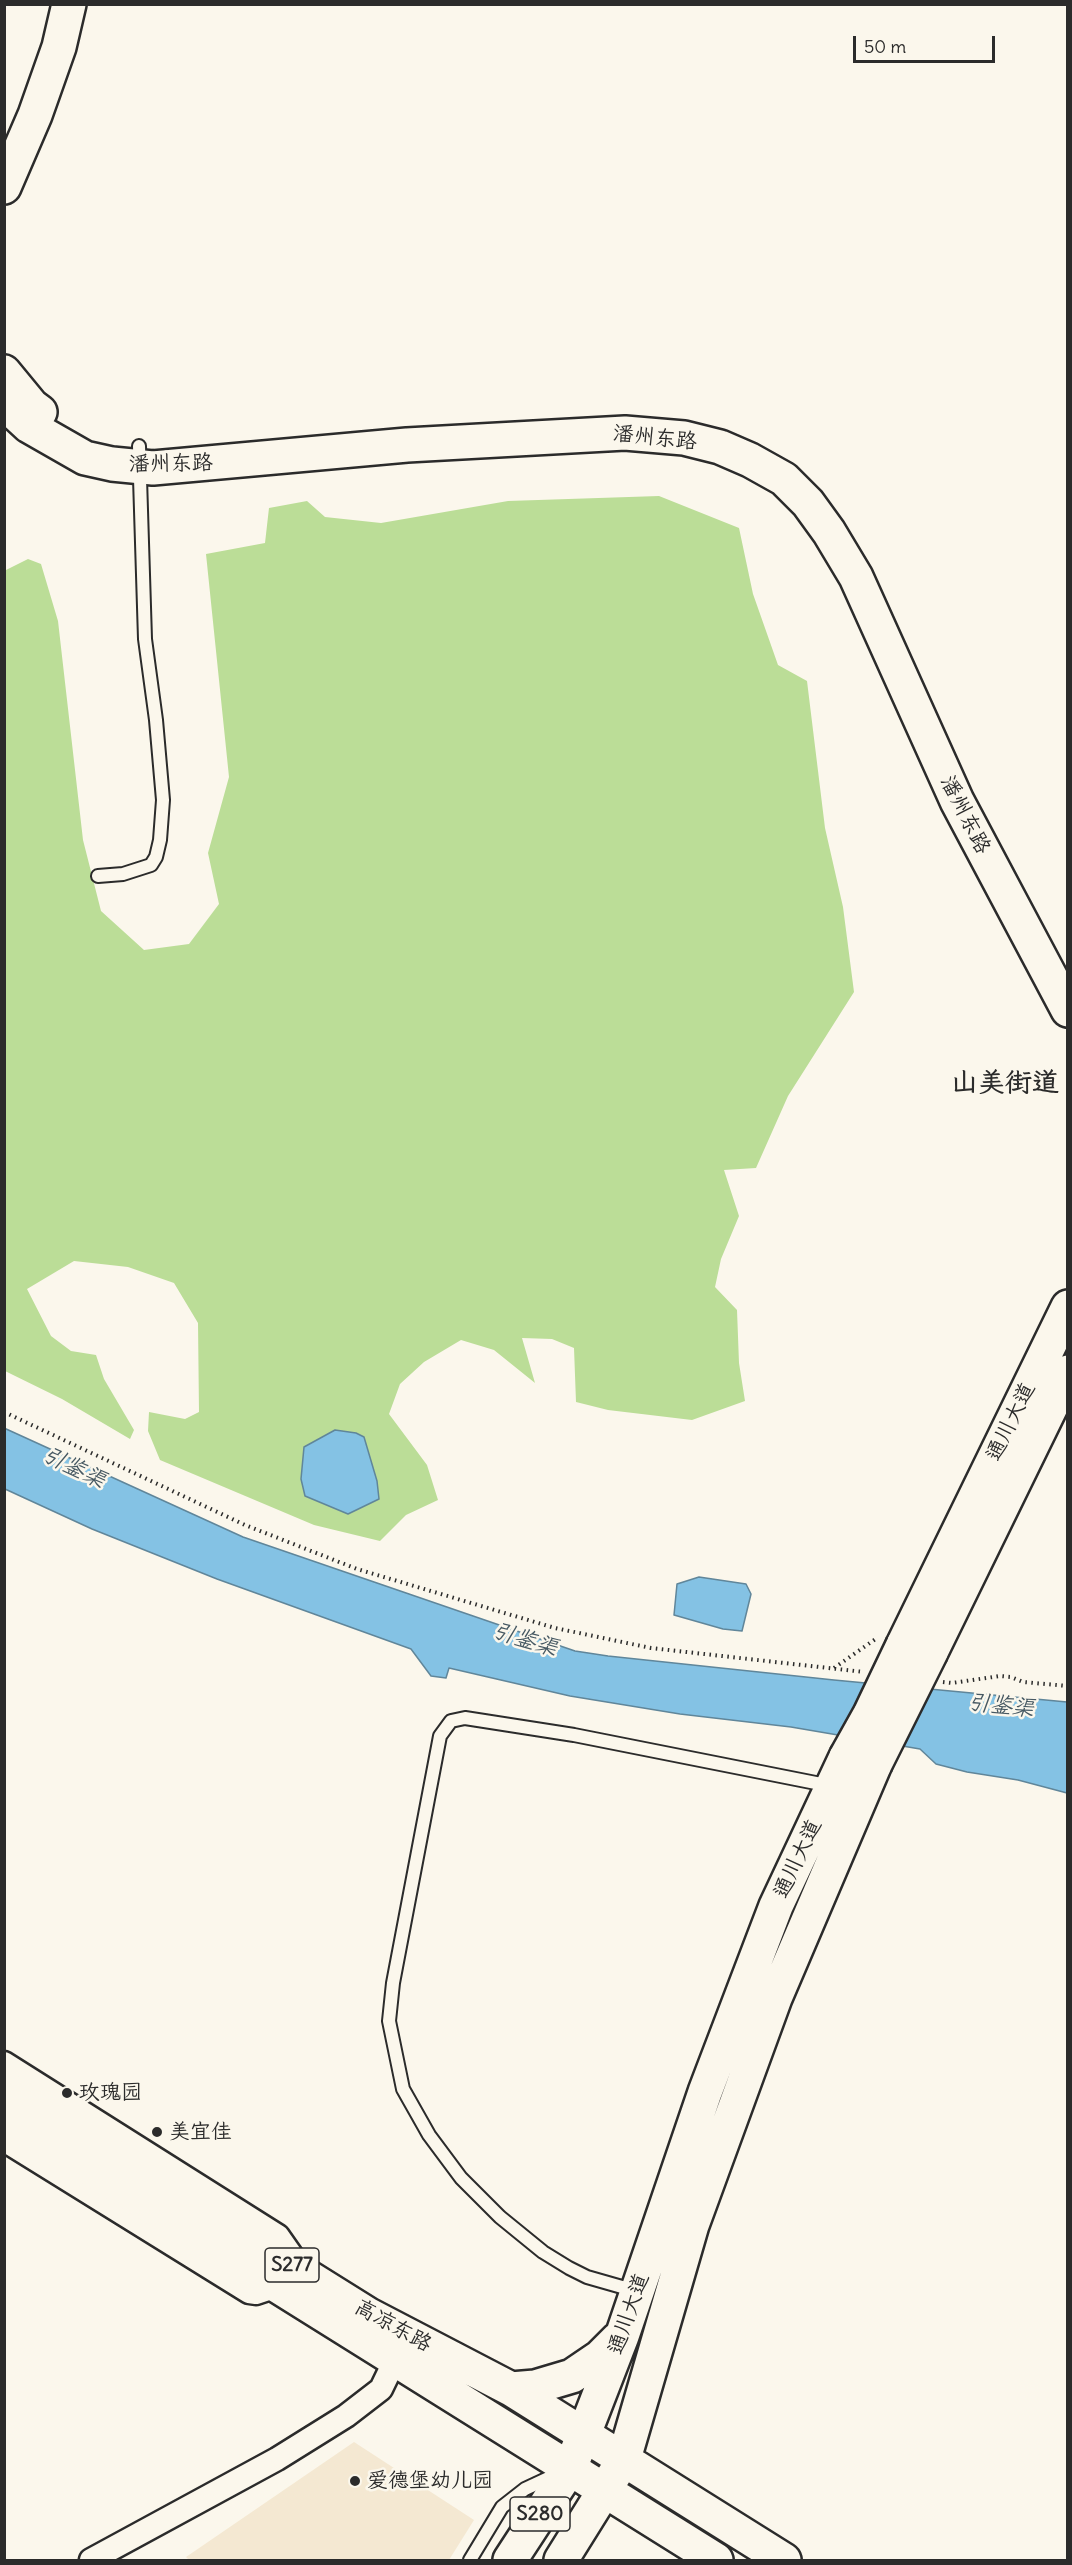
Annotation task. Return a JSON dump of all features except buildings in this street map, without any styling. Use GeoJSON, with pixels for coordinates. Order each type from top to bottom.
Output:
{"type":"FeatureCollection","features":[{"type":"Feature","properties":{"kind":"main road"},"geometry":{"type":"LineString","coordinates":[[4,138],[46,31],[51,4]]}},
{"type":"Feature","properties":{"kind":"main road"},"geometry":{"type":"LineString","coordinates":[[4,187],[35,115],[59,48],[69,4]]}},
{"type":"Feature","properties":{"kind":"main road","name":"潘州东路"},"geometry":{"type":"LineString","coordinates":[[4,372],[32,406],[59,426],[89,438],[119,445],[139,457],[195,465],[407,445],[625,433],[684,438],[720,447],[784,479],[808,503],[829,531],[856,578],[957,801],[1068,1010]]}},
{"type":"Feature","properties":{"kind":"main road","name":"潘州东路"},"geometry":{"type":"LineString","coordinates":[[4,403],[28,426],[85,458],[112,464],[192,447],[436,427],[602,417],[679,419],[737,434],[780,455],[809,477],[855,541],[993,830],[1068,972]]}},
{"type":"Feature","properties":{"kind":"main road","name":"通川大道"},"geometry":{"type":"LineString","coordinates":[[624,2459],[692,2225],[775,1998],[846,1792],[913,1654],[1068,1307]]}},
{"type":"Feature","properties":{"kind":"main road","name":"通川大道"},"geometry":{"type":"LineString","coordinates":[[913,1654],[1068,1372]]}},
{"type":"Feature","properties":{"kind":"main road","name":"通川大道"},"geometry":{"type":"LineString","coordinates":[[584,2434],[622,2336],[705,2092],[776,1906],[846,1792]]}},
{"type":"Feature","properties":{"kind":"main road","name":"高凉东路"},"geometry":{"type":"LineString","coordinates":[[4,2087],[110,2142],[290,2279]]}},
{"type":"Feature","properties":{"kind":"main road","name":"高凉东路"},"geometry":{"type":"LineString","coordinates":[[4,2115],[290,2279],[364,2326],[511,2389],[784,2560]]}},
{"type":"Feature","properties":{"kind":"main road","name":"高凉东路"},"geometry":{"type":"LineString","coordinates":[[364,2326],[395,2360],[716,2560]]}},
{"type":"Feature","properties":{"kind":"main road"},"geometry":{"type":"LineString","coordinates":[[511,2389],[535,2386],[572,2376],[600,2357],[622,2336]]}},
{"type":"Feature","properties":{"kind":"main road","name":"S280"},"geometry":{"type":"LineString","coordinates":[[510,2560],[570,2468],[584,2434]]}},
{"type":"Feature","properties":{"kind":"main road","name":"S280"},"geometry":{"type":"LineString","coordinates":[[561,2560],[624,2459]]}},
{"type":"Feature","properties":{"kind":"street"},"geometry":{"type":"LineString","coordinates":[[4,2063],[110,2142]]}},
{"type":"Feature","properties":{"kind":"street"},"geometry":{"type":"LineString","coordinates":[[4,2140],[249,2292],[256,2293],[290,2279]]}},
{"type":"Feature","properties":{"kind":"street"},"geometry":{"type":"LineString","coordinates":[[90,2560],[277,2459],[346,2416],[381,2389],[395,2360]]}},
{"type":"Feature","properties":{"kind":"lane"},"geometry":{"type":"LineString","coordinates":[[98,876],[123,874],[151,865],[156,857],[160,840],[163,801],[146,639],[139,457]]}},
{"type":"Feature","properties":{"kind":"lane"},"geometry":{"type":"LineString","coordinates":[[637,2291],[587,2277],[569,2268],[543,2252],[500,2217],[461,2178],[429,2135],[403,2089],[392,2045],[389,2021],[393,1983],[440,1736],[451,1721],[465,1718],[574,1735],[846,1792]]}},
{"type":"Feature","properties":{"kind":"lane"},"geometry":{"type":"LineString","coordinates":[[470,2560],[501,2508],[513,2496],[570,2468]]}},
{"type":"Feature","properties":{"kind":"path"},"geometry":{"type":"LineString","coordinates":[[4,1412],[245,1525],[357,1569],[555,1628],[651,1648],[869,1673]]}},
{"type":"Feature","properties":{"kind":"path"},"geometry":{"type":"LineString","coordinates":[[832,1669],[913,1654],[952,1683],[1000,1676],[1011,1677],[1023,1682],[1068,1686]]}},
{"type":"Feature","properties":{"kind":"shaded area","name":"爱德堡幼儿园"},"geometry":{"type":"Polygon","coordinates":[[[354,2442],[474,2520],[449,2560],[189,2560],[186,2557],[354,2442]]]}},
{"type":"Feature","properties":{"kind":"green space"},"geometry":{"type":"Polygon","coordinates":[[[659,496],[739,528],[753,594],[778,665],[807,681],[825,828],[843,907],[854,992],[788,1096],[756,1168],[724,1170],[739,1216],[721,1259],[715,1287],[737,1310],[739,1363],[745,1401],[692,1420],[608,1410],[576,1402],[574,1348],[552,1339],[522,1338],[535,1383],[494,1350],[461,1340],[424,1362],[400,1384],[389,1414],[427,1465],[438,1500],[406,1515],[380,1541],[314,1525],[160,1460],[148,1431],[149,1412],[185,1419],[199,1412],[198,1323],[174,1283],[128,1267],[74,1261],[27,1289],[51,1336],[71,1351],[96,1355],[104,1379],[134,1430],[130,1439],[62,1399],[5,1371],[4,571],[28,559],[41,564],[58,621],[83,840],[101,911],[144,950],[189,944],[219,904],[208,853],[229,777],[206,554],[265,543],[269,508],[307,501],[325,517],[381,523],[508,501],[659,496]]]}},
{"type":"Feature","properties":{"kind":"water","name":"引鉴渠"},"geometry":{"type":"Polygon","coordinates":[[[4,1428],[243,1537],[575,1651],[834,1680],[1067,1702],[1067,1793],[1018,1780],[967,1772],[936,1764],[920,1749],[791,1727],[680,1714],[570,1696],[449,1668],[446,1678],[431,1676],[411,1649],[217,1579],[92,1529],[5,1489],[4,1428]]]}},
{"type":"Feature","properties":{"kind":"water"},"geometry":{"type":"Polygon","coordinates":[[[335,1430],[356,1433],[364,1437],[377,1481],[379,1499],[348,1514],[305,1496],[301,1479],[304,1447],[335,1430]]]}},
{"type":"Feature","properties":{"kind":"water"},"geometry":{"type":"Polygon","coordinates":[[[699,1577],[746,1584],[751,1594],[742,1631],[723,1629],[674,1615],[677,1584],[699,1577]]]}},
{"type":"Feature","properties":{"kind":"place","name":"玫瑰园"},"geometry":{"type":"Point","coordinates":[67,2093]}},
{"type":"Feature","properties":{"kind":"place","name":"美宜佳"},"geometry":{"type":"Point","coordinates":[157,2132]}},
{"type":"Feature","properties":{"kind":"place","name":"爱德堡幼儿园"},"geometry":{"type":"Point","coordinates":[355,2481]}},
{"type":"Feature","properties":{"kind":"district","name":"山美街道"},"geometry":{"type":"Point","coordinates":[1005,1083]}}]}
